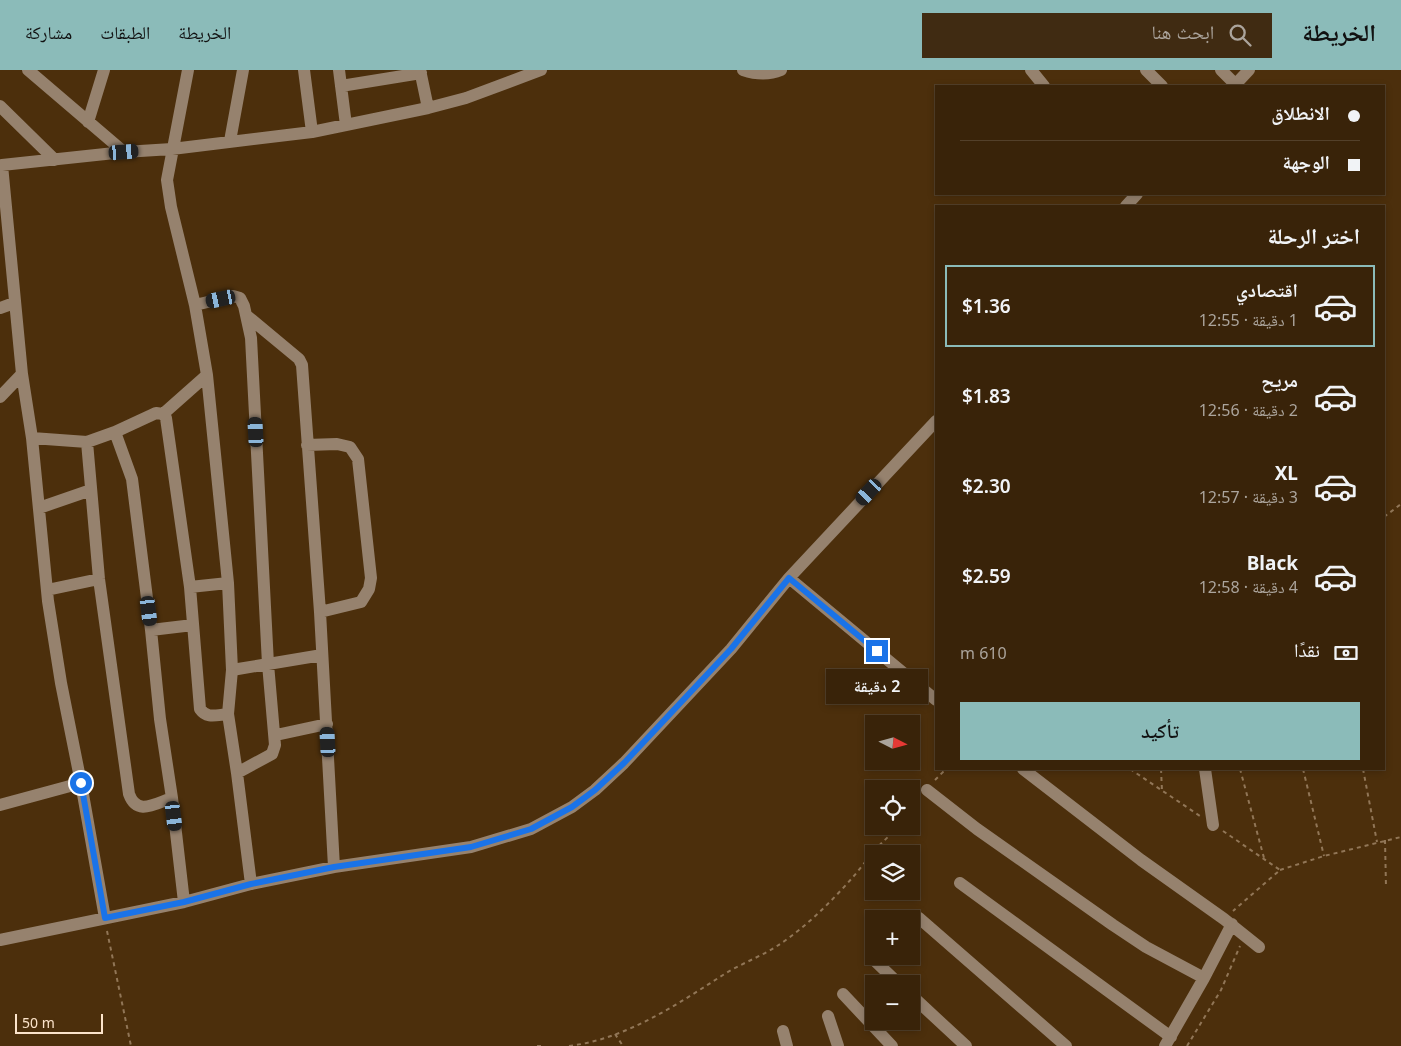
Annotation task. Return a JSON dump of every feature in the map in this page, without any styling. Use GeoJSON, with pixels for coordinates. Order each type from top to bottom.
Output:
{"type":"FeatureCollection","features":[{"type":"Feature","properties":{"kind":"street"},"geometry":{"type":"LineString","coordinates":[[28,70],[124,152]]}},
{"type":"Feature","properties":{"kind":"street"},"geometry":{"type":"LineString","coordinates":[[88,122],[104,70]]}},
{"type":"Feature","properties":{"kind":"street"},"geometry":{"type":"LineString","coordinates":[[188,70],[167,180],[195,305],[207,375],[228,583],[232,670],[228,714],[251,884]]}},
{"type":"Feature","properties":{"kind":"street"},"geometry":{"type":"LineString","coordinates":[[230,140],[243,70]]}},
{"type":"Feature","properties":{"kind":"street"},"geometry":{"type":"LineString","coordinates":[[304,70],[312,132]]}},
{"type":"Feature","properties":{"kind":"street"},"geometry":{"type":"LineString","coordinates":[[338,70],[346,125]]}},
{"type":"Feature","properties":{"kind":"street"},"geometry":{"type":"LineString","coordinates":[[105,918],[61,683],[47,590],[32,438],[14,303],[5,252],[1,165],[172,149],[230,140],[312,132],[428,108],[466,98],[541,70]]}},
{"type":"Feature","properties":{"kind":"street"},"geometry":{"type":"LineString","coordinates":[[743,70],[763,74],[775,73],[781,70]]}},
{"type":"Feature","properties":{"kind":"street"},"geometry":{"type":"LineString","coordinates":[[1031,70],[1043,85]]}},
{"type":"Feature","properties":{"kind":"street"},"geometry":{"type":"LineString","coordinates":[[1146,70],[1161,85]]}},
{"type":"Feature","properties":{"kind":"street"},"geometry":{"type":"LineString","coordinates":[[1221,70],[1234,85],[1249,70]]}},
{"type":"Feature","properties":{"kind":"street"},"geometry":{"type":"LineString","coordinates":[[341,86],[421,71],[428,108]]}},
{"type":"Feature","properties":{"kind":"street"},"geometry":{"type":"LineString","coordinates":[[0,106],[55,160]]}},
{"type":"Feature","properties":{"kind":"street"},"geometry":{"type":"LineString","coordinates":[[195,305],[238,296],[244,306],[251,338],[268,664],[276,735],[272,754],[237,773]]}},
{"type":"Feature","properties":{"kind":"street"},"geometry":{"type":"LineString","coordinates":[[0,308],[14,303]]}},
{"type":"Feature","properties":{"kind":"street"},"geometry":{"type":"LineString","coordinates":[[246,315],[299,359],[302,365],[320,612],[334,867]]}},
{"type":"Feature","properties":{"kind":"street"},"geometry":{"type":"LineString","coordinates":[[0,397],[22,374]]}},
{"type":"Feature","properties":{"kind":"street"},"geometry":{"type":"LineString","coordinates":[[32,438],[87,442],[115,432],[156,413],[163,414],[207,375]]}},
{"type":"Feature","properties":{"kind":"street"},"geometry":{"type":"LineString","coordinates":[[163,414],[166,418],[190,587],[200,709],[208,716],[228,714]]}},
{"type":"Feature","properties":{"kind":"street"},"geometry":{"type":"LineString","coordinates":[[0,940],[184,902],[251,884],[334,867],[471,847],[531,829],[572,807],[595,790],[624,763],[731,649],[789,578],[935,422]]}},
{"type":"Feature","properties":{"kind":"street"},"geometry":{"type":"LineString","coordinates":[[115,432],[132,479],[184,902]]}},
{"type":"Feature","properties":{"kind":"street"},"geometry":{"type":"LineString","coordinates":[[87,442],[99,578],[128,794],[135,806],[141,808],[172,798]]}},
{"type":"Feature","properties":{"kind":"street"},"geometry":{"type":"LineString","coordinates":[[307,445],[337,444],[350,447],[358,459],[371,578],[369,589],[361,602],[320,612]]}},
{"type":"Feature","properties":{"kind":"street"},"geometry":{"type":"LineString","coordinates":[[39,508],[91,490]]}},
{"type":"Feature","properties":{"kind":"street"},"geometry":{"type":"LineString","coordinates":[[47,590],[99,578]]}},
{"type":"Feature","properties":{"kind":"street"},"geometry":{"type":"LineString","coordinates":[[789,578],[935,699]]}},
{"type":"Feature","properties":{"kind":"street"},"geometry":{"type":"LineString","coordinates":[[190,587],[228,583]]}},
{"type":"Feature","properties":{"kind":"street"},"geometry":{"type":"LineString","coordinates":[[151,630],[193,624]]}},
{"type":"Feature","properties":{"kind":"street"},"geometry":{"type":"LineString","coordinates":[[232,670],[322,655]]}},
{"type":"Feature","properties":{"kind":"street"},"geometry":{"type":"LineString","coordinates":[[276,735],[327,724]]}},
{"type":"Feature","properties":{"kind":"street"},"geometry":{"type":"LineString","coordinates":[[1024,770],[1141,860],[1228,922],[1259,947]]}},
{"type":"Feature","properties":{"kind":"street"},"geometry":{"type":"LineString","coordinates":[[1205,770],[1213,825]]}},
{"type":"Feature","properties":{"kind":"street"},"geometry":{"type":"LineString","coordinates":[[0,805],[81,783]]}},
{"type":"Feature","properties":{"kind":"street"},"geometry":{"type":"LineString","coordinates":[[927,790],[985,835],[1146,947],[1204,978]]}},
{"type":"Feature","properties":{"kind":"street"},"geometry":{"type":"LineString","coordinates":[[960,883],[1168,1042],[1204,978],[1228,922]]}},
{"type":"Feature","properties":{"kind":"street"},"geometry":{"type":"LineString","coordinates":[[920,919],[1066,1046]]}},
{"type":"Feature","properties":{"kind":"street"},"geometry":{"type":"LineString","coordinates":[[879,965],[890,975]]}},
{"type":"Feature","properties":{"kind":"street"},"geometry":{"type":"LineString","coordinates":[[843,994],[892,1046]]}},
{"type":"Feature","properties":{"kind":"street"},"geometry":{"type":"LineString","coordinates":[[920,1003],[966,1046]]}},
{"type":"Feature","properties":{"kind":"street"},"geometry":{"type":"LineString","coordinates":[[828,1016],[838,1046]]}},
{"type":"Feature","properties":{"kind":"street"},"geometry":{"type":"LineString","coordinates":[[783,1031],[787,1046]]}},
{"type":"Feature","properties":{"kind":"path"},"geometry":{"type":"LineString","coordinates":[[1385,516],[1401,504]]}},
{"type":"Feature","properties":{"kind":"path"},"geometry":{"type":"LineString","coordinates":[[1131,770],[1280,870]]}},
{"type":"Feature","properties":{"kind":"path"},"geometry":{"type":"LineString","coordinates":[[1161,770],[1162,792]]}},
{"type":"Feature","properties":{"kind":"path"},"geometry":{"type":"LineString","coordinates":[[1240,770],[1264,858]]}},
{"type":"Feature","properties":{"kind":"path"},"geometry":{"type":"LineString","coordinates":[[1303,770],[1324,856]]}},
{"type":"Feature","properties":{"kind":"path"},"geometry":{"type":"LineString","coordinates":[[1363,770],[1377,842]]}},
{"type":"Feature","properties":{"kind":"path"},"geometry":{"type":"LineString","coordinates":[[569,1046],[615,1034],[674,1005],[726,973],[777,946],[800,928],[852,878],[875,850],[891,835]]}},
{"type":"Feature","properties":{"kind":"path"},"geometry":{"type":"LineString","coordinates":[[1228,922],[1280,870],[1324,856],[1401,837]]}},
{"type":"Feature","properties":{"kind":"path"},"geometry":{"type":"LineString","coordinates":[[1385,840],[1386,887]]}},
{"type":"Feature","properties":{"kind":"path"},"geometry":{"type":"LineString","coordinates":[[105,918],[131,1046]]}},
{"type":"Feature","properties":{"kind":"path"},"geometry":{"type":"LineString","coordinates":[[1187,1046],[1221,990],[1244,934]]}},
{"type":"Feature","properties":{"kind":"path"},"geometry":{"type":"LineString","coordinates":[[615,1034],[623,1046]]}},
{"type":"Feature","properties":{"kind":"path"},"geometry":{"type":"LineString","coordinates":[[537,1046],[545,1046]]}},
{"type":"Feature","properties":{"kind":"route"},"geometry":{"type":"LineString","coordinates":[[81,783],[105,918],[184,902],[251,884],[334,867],[471,847],[531,829],[572,807],[595,790],[624,763],[731,649],[789,578],[877,651]]}}]}
